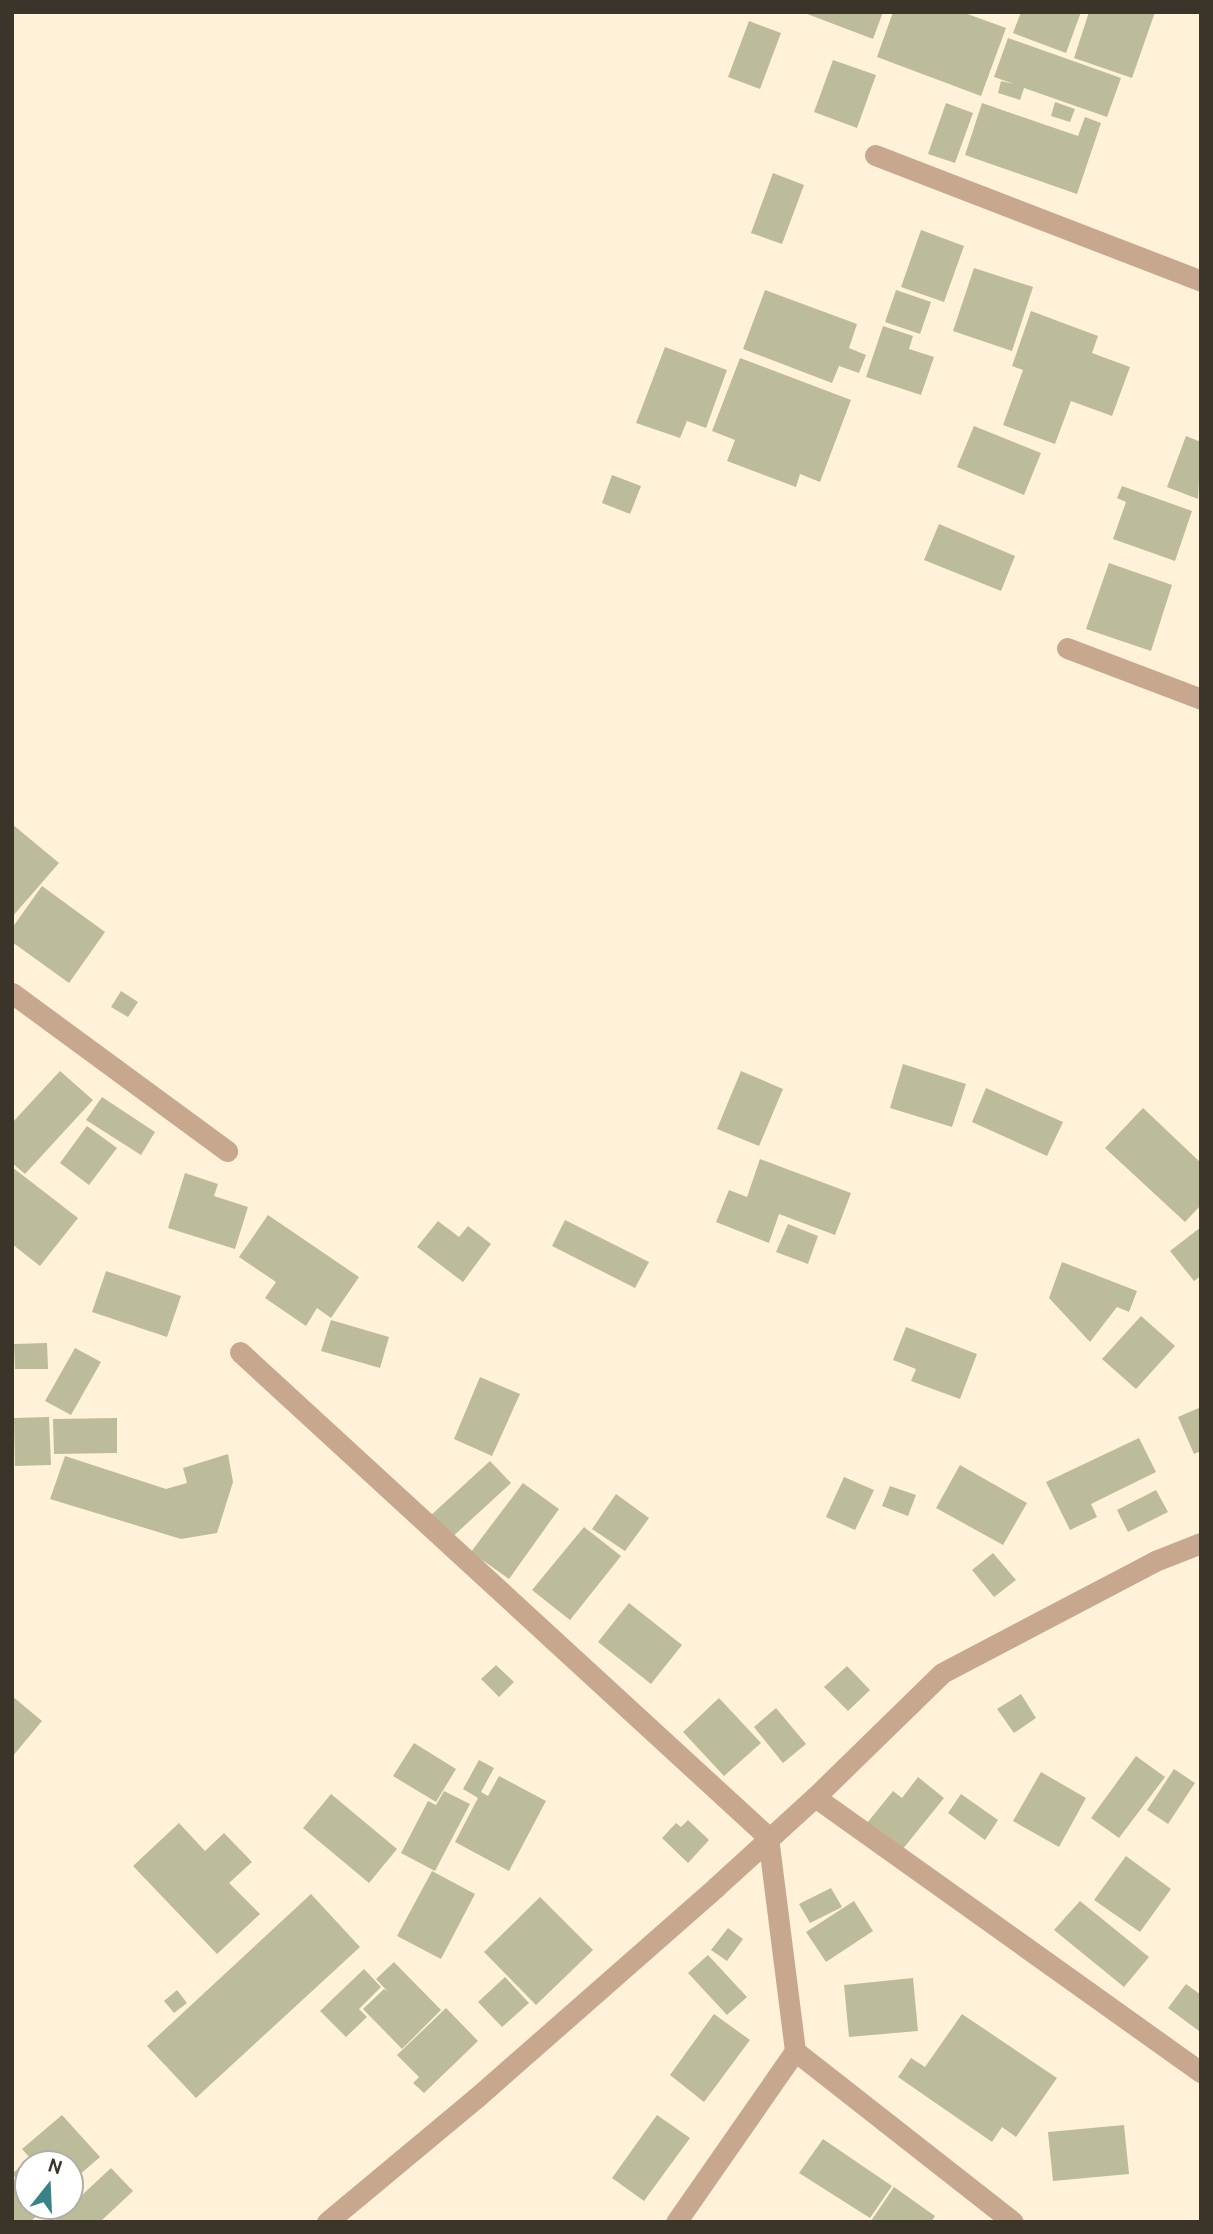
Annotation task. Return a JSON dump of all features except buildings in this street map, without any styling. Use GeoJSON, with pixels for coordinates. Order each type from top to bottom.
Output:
{"type":"FeatureCollection","features":[{"type":"Feature","properties":{"kind":"street"},"geometry":{"type":"LineString","coordinates":[[874,155],[1201,281]]}},
{"type":"Feature","properties":{"kind":"street"},"geometry":{"type":"LineString","coordinates":[[1067,648],[1201,699]]}},
{"type":"Feature","properties":{"kind":"street"},"geometry":{"type":"LineString","coordinates":[[12,993],[227,1151]]}},
{"type":"Feature","properties":{"kind":"street"},"geometry":{"type":"LineString","coordinates":[[240,1352],[768,1837],[795,2051],[676,2222]]}},
{"type":"Feature","properties":{"kind":"street"},"geometry":{"type":"LineString","coordinates":[[327,2222],[476,2098],[716,1887],[815,1797],[942,1674],[1155,1561],[1201,1543]]}},
{"type":"Feature","properties":{"kind":"street"},"geometry":{"type":"LineString","coordinates":[[815,1797],[1201,2072]]}},
{"type":"Feature","properties":{"kind":"street"},"geometry":{"type":"LineString","coordinates":[[795,2051],[1013,2222]]}}]}
